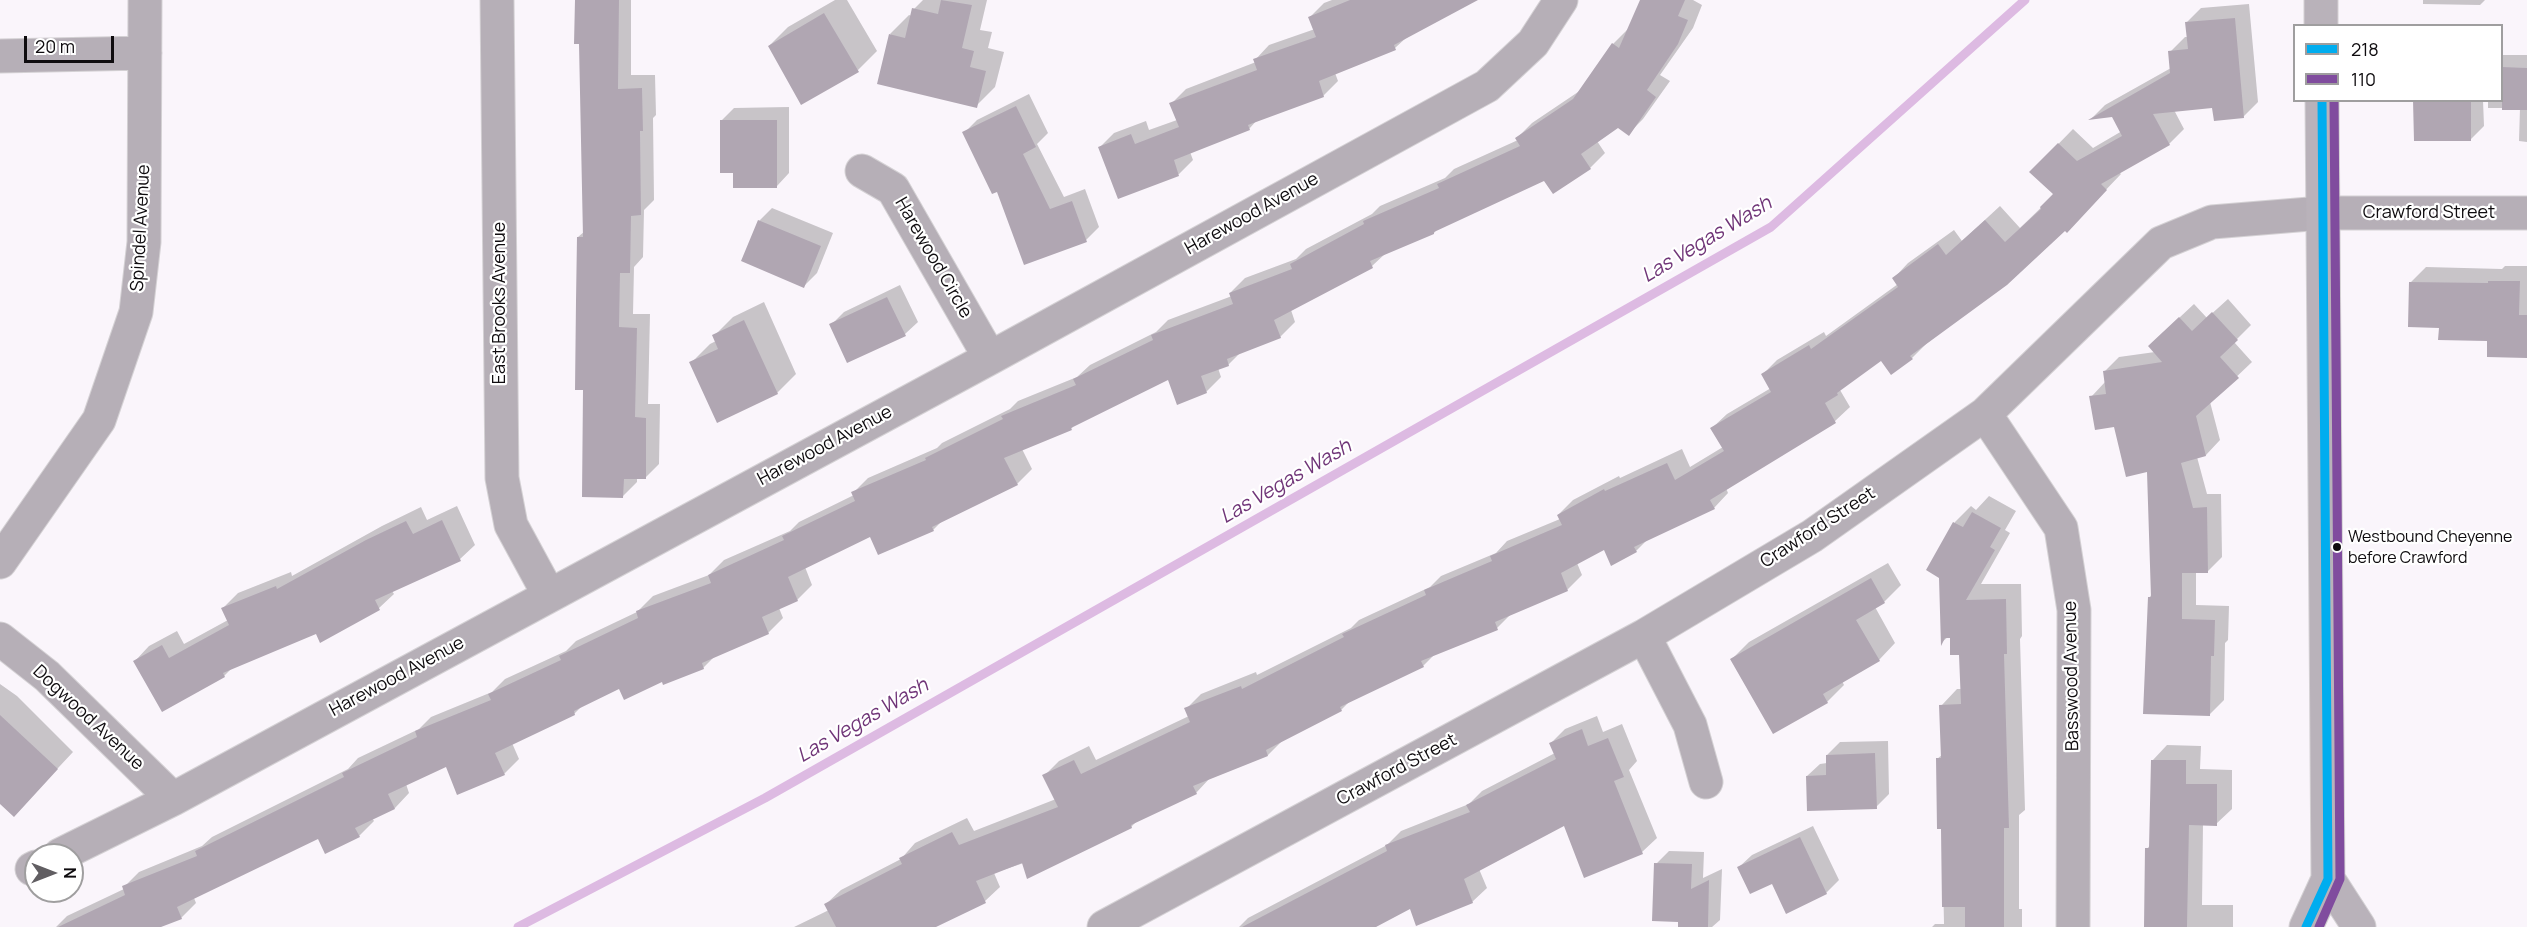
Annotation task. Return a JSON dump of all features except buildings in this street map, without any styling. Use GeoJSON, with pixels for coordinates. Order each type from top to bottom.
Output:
{"type":"FeatureCollection","features":[{"type":"Feature","properties":{"kind":"main road"},"geometry":{"type":"LineString","coordinates":[[2321,0],[2321,24]]}},
{"type":"Feature","properties":{"kind":"main road"},"geometry":{"type":"LineString","coordinates":[[2306,927],[2328,879],[2322,102]]}},
{"type":"Feature","properties":{"kind":"main road"},"geometry":{"type":"LineString","coordinates":[[2328,879],[2359,927]]}},
{"type":"Feature","properties":{"kind":"street","name":"Spindel Avenue"},"geometry":{"type":"LineString","coordinates":[[0,562],[99,420],[136,312],[144,242],[145,0]]}},
{"type":"Feature","properties":{"kind":"street","name":"East Brooks Avenue"},"geometry":{"type":"LineString","coordinates":[[497,0],[502,478],[511,525],[549,595]]}},
{"type":"Feature","properties":{"kind":"street","name":"Harewood Avenue"},"geometry":{"type":"LineString","coordinates":[[84,844],[173,799],[990,358],[1487,86],[1533,43],[1561,0]]}},
{"type":"Feature","properties":{"kind":"street"},"geometry":{"type":"LineString","coordinates":[[0,56],[145,53]]}},
{"type":"Feature","properties":{"kind":"street","name":"Harewood Circle"},"geometry":{"type":"LineString","coordinates":[[862,171],[893,189],[990,358]]}},
{"type":"Feature","properties":{"kind":"street","name":"Crawford Street"},"geometry":{"type":"LineString","coordinates":[[1104,927],[1644,636],[1812,536],[1985,414],[2161,243],[2212,222],[2322,213],[2527,213]]}},
{"type":"Feature","properties":{"kind":"street","name":"Basswood Avenue"},"geometry":{"type":"LineString","coordinates":[[1985,414],[2061,528],[2074,610],[2073,927]]}},
{"type":"Feature","properties":{"kind":"street"},"geometry":{"type":"LineString","coordinates":[[1644,636],[1690,725],[1706,782]]}},
{"type":"Feature","properties":{"kind":"street","name":"Dogwood Avenue"},"geometry":{"type":"LineString","coordinates":[[0,639],[47,676],[173,799]]}},
{"type":"Feature","properties":{"kind":"waterway","name":"Las Vegas Wash"},"geometry":{"type":"LineString","coordinates":[[518,927],[765,798],[1771,227],[2025,0]]}},
{"type":"Feature","properties":{"kind":"transit line","name":"218"},"geometry":{"type":"LineString","coordinates":[[2306,927],[2328,879],[2322,102]]}},
{"type":"Feature","properties":{"kind":"transit line","name":"110"},"geometry":{"type":"LineString","coordinates":[[2319,927],[2340,879],[2334,102]]}},
{"type":"Feature","properties":{"kind":"place","name":"Westbound Cheyenne before Crawford"},"geometry":{"type":"Point","coordinates":[2337,547]}}]}
